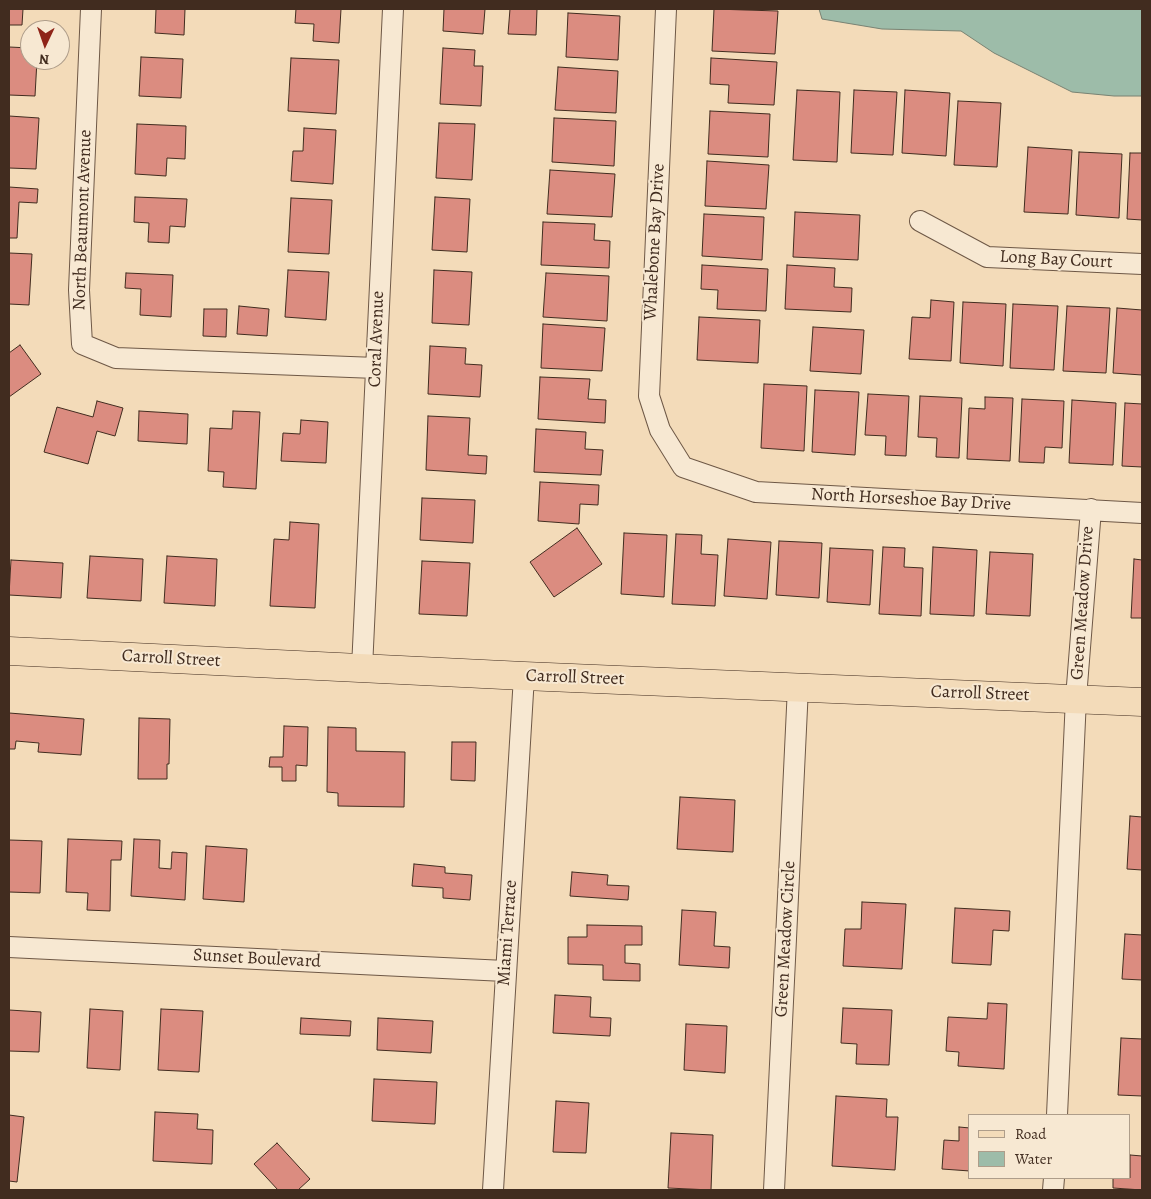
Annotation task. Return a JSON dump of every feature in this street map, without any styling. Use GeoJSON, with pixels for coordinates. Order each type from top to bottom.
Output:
{"type":"FeatureCollection","features":[{"type":"Feature","properties":{"kind":"main road","name":"Carroll Street"},"geometry":{"type":"LineString","coordinates":[[9,651],[524,676],[1142,702]]}},
{"type":"Feature","properties":{"kind":"street","name":"North Beaumont Avenue"},"geometry":{"type":"LineString","coordinates":[[91,9],[79,290],[82,344],[116,358],[376,368]]}},
{"type":"Feature","properties":{"kind":"street","name":"Coral Avenue"},"geometry":{"type":"LineString","coordinates":[[362,668],[393,9]]}},
{"type":"Feature","properties":{"kind":"street","name":"Whalebone Bay Drive"},"geometry":{"type":"LineString","coordinates":[[666,9],[649,396],[660,430],[684,467]]}},
{"type":"Feature","properties":{"kind":"street","name":"Long Bay Court"},"geometry":{"type":"LineString","coordinates":[[920,221],[987,257],[1142,264]]}},
{"type":"Feature","properties":{"kind":"street","name":"North Horseshoe Bay Drive"},"geometry":{"type":"LineString","coordinates":[[684,467],[756,492],[1142,513]]}},
{"type":"Feature","properties":{"kind":"street","name":"Green Meadow Drive"},"geometry":{"type":"LineString","coordinates":[[1076,698],[1091,509]]}},
{"type":"Feature","properties":{"kind":"street","name":"Miami Terrace"},"geometry":{"type":"LineString","coordinates":[[493,1190],[524,676]]}},
{"type":"Feature","properties":{"kind":"street","name":"Green Meadow Circle"},"geometry":{"type":"LineString","coordinates":[[774,1190],[798,687]]}},
{"type":"Feature","properties":{"kind":"street"},"geometry":{"type":"LineString","coordinates":[[1057,1114],[1076,698]]}},
{"type":"Feature","properties":{"kind":"street","name":"Sunset Boulevard"},"geometry":{"type":"LineString","coordinates":[[9,947],[505,971]]}},
{"type":"Feature","properties":{"kind":"water"},"geometry":{"type":"Polygon","coordinates":[[[819,9],[1142,9],[1142,96],[1114,96],[1072,92],[994,53],[961,31],[882,29],[822,19],[819,9]]]}},
{"type":"Feature","properties":{"kind":"building"},"geometry":{"type":"Polygon","coordinates":[[[9,9],[23,9],[20,25],[9,25],[9,9]]]}},
{"type":"Feature","properties":{"kind":"building"},"geometry":{"type":"Polygon","coordinates":[[[156,9],[185,9],[184,35],[155,33],[156,9]]]}},
{"type":"Feature","properties":{"kind":"building"},"geometry":{"type":"Polygon","coordinates":[[[296,9],[341,9],[339,43],[313,41],[314,24],[295,23],[296,9]]]}},
{"type":"Feature","properties":{"kind":"building"},"geometry":{"type":"Polygon","coordinates":[[[444,9],[485,9],[483,34],[443,31],[444,9]]]}},
{"type":"Feature","properties":{"kind":"building"},"geometry":{"type":"Polygon","coordinates":[[[510,9],[537,9],[536,35],[508,34],[510,9]]]}},
{"type":"Feature","properties":{"kind":"building"},"geometry":{"type":"Polygon","coordinates":[[[714,9],[778,11],[775,54],[712,51],[714,9]]]}},
{"type":"Feature","properties":{"kind":"building"},"geometry":{"type":"Polygon","coordinates":[[[568,13],[620,16],[618,60],[566,57],[568,13]]]}},
{"type":"Feature","properties":{"kind":"building"},"geometry":{"type":"Polygon","coordinates":[[[9,47],[20,48],[20,70],[36,70],[35,96],[9,95],[9,47]]]}},
{"type":"Feature","properties":{"kind":"building"},"geometry":{"type":"Polygon","coordinates":[[[443,48],[475,50],[474,66],[483,66],[481,106],[440,104],[443,48]]]}},
{"type":"Feature","properties":{"kind":"building"},"geometry":{"type":"Polygon","coordinates":[[[141,57],[183,59],[181,98],[139,96],[141,57]]]}},
{"type":"Feature","properties":{"kind":"building"},"geometry":{"type":"Polygon","coordinates":[[[291,58],[339,60],[336,114],[288,111],[291,58]]]}},
{"type":"Feature","properties":{"kind":"building"},"geometry":{"type":"Polygon","coordinates":[[[711,58],[777,62],[774,105],[728,103],[729,85],[710,84],[711,58]]]}},
{"type":"Feature","properties":{"kind":"building"},"geometry":{"type":"Polygon","coordinates":[[[558,67],[618,71],[616,113],[555,110],[558,67]]]}},
{"type":"Feature","properties":{"kind":"building"},"geometry":{"type":"Polygon","coordinates":[[[797,90],[840,92],[837,162],[793,160],[797,90]]]}},
{"type":"Feature","properties":{"kind":"building"},"geometry":{"type":"Polygon","coordinates":[[[854,90],[897,92],[893,155],[851,153],[854,90]]]}},
{"type":"Feature","properties":{"kind":"building"},"geometry":{"type":"Polygon","coordinates":[[[905,90],[950,93],[946,156],[902,153],[905,90]]]}},
{"type":"Feature","properties":{"kind":"building"},"geometry":{"type":"Polygon","coordinates":[[[958,101],[1001,103],[997,167],[954,165],[958,101]]]}},
{"type":"Feature","properties":{"kind":"building"},"geometry":{"type":"Polygon","coordinates":[[[710,111],[770,114],[768,157],[708,154],[710,111]]]}},
{"type":"Feature","properties":{"kind":"building"},"geometry":{"type":"Polygon","coordinates":[[[9,116],[39,118],[36,169],[9,168],[9,116]]]}},
{"type":"Feature","properties":{"kind":"building"},"geometry":{"type":"Polygon","coordinates":[[[554,118],[616,121],[614,166],[552,162],[554,118]]]}},
{"type":"Feature","properties":{"kind":"building"},"geometry":{"type":"Polygon","coordinates":[[[439,123],[475,124],[472,180],[436,178],[439,123]]]}},
{"type":"Feature","properties":{"kind":"building"},"geometry":{"type":"Polygon","coordinates":[[[137,124],[186,126],[185,159],[167,158],[166,176],[135,174],[137,124]]]}},
{"type":"Feature","properties":{"kind":"building"},"geometry":{"type":"Polygon","coordinates":[[[304,128],[336,130],[333,184],[291,181],[293,151],[303,151],[304,128]]]}},
{"type":"Feature","properties":{"kind":"building"},"geometry":{"type":"Polygon","coordinates":[[[1028,147],[1072,150],[1068,214],[1024,212],[1028,147]]]}},
{"type":"Feature","properties":{"kind":"building"},"geometry":{"type":"Polygon","coordinates":[[[1079,152],[1122,154],[1119,218],[1076,215],[1079,152]]]}},
{"type":"Feature","properties":{"kind":"building"},"geometry":{"type":"Polygon","coordinates":[[[1130,153],[1142,153],[1142,220],[1127,219],[1130,153]]]}},
{"type":"Feature","properties":{"kind":"building"},"geometry":{"type":"Polygon","coordinates":[[[707,161],[769,165],[766,209],[705,206],[707,161]]]}},
{"type":"Feature","properties":{"kind":"building"},"geometry":{"type":"Polygon","coordinates":[[[550,170],[615,174],[612,217],[547,214],[550,170]]]}},
{"type":"Feature","properties":{"kind":"building"},"geometry":{"type":"Polygon","coordinates":[[[9,187],[38,189],[37,203],[19,202],[17,238],[9,238],[9,187]]]}},
{"type":"Feature","properties":{"kind":"building"},"geometry":{"type":"Polygon","coordinates":[[[135,197],[187,199],[185,227],[170,226],[169,243],[148,242],[149,223],[134,222],[135,197]]]}},
{"type":"Feature","properties":{"kind":"building"},"geometry":{"type":"Polygon","coordinates":[[[435,197],[470,199],[467,252],[432,250],[435,197]]]}},
{"type":"Feature","properties":{"kind":"building"},"geometry":{"type":"Polygon","coordinates":[[[291,198],[332,200],[329,254],[288,252],[291,198]]]}},
{"type":"Feature","properties":{"kind":"building"},"geometry":{"type":"Polygon","coordinates":[[[795,212],[860,215],[858,260],[793,257],[795,212]]]}},
{"type":"Feature","properties":{"kind":"building"},"geometry":{"type":"Polygon","coordinates":[[[704,214],[764,217],[762,260],[702,256],[704,214]]]}},
{"type":"Feature","properties":{"kind":"building"},"geometry":{"type":"Polygon","coordinates":[[[543,222],[595,224],[594,240],[610,241],[609,268],[541,265],[543,222]]]}},
{"type":"Feature","properties":{"kind":"building"},"geometry":{"type":"Polygon","coordinates":[[[9,253],[32,254],[29,305],[9,304],[9,253]]]}},
{"type":"Feature","properties":{"kind":"building"},"geometry":{"type":"Polygon","coordinates":[[[702,265],[768,269],[766,311],[717,309],[718,290],[701,289],[702,265]]]}},
{"type":"Feature","properties":{"kind":"building"},"geometry":{"type":"Polygon","coordinates":[[[787,265],[835,268],[834,287],[852,288],[851,312],[785,309],[787,265]]]}},
{"type":"Feature","properties":{"kind":"building"},"geometry":{"type":"Polygon","coordinates":[[[288,270],[329,272],[326,320],[285,317],[288,270]]]}},
{"type":"Feature","properties":{"kind":"building"},"geometry":{"type":"Polygon","coordinates":[[[434,270],[472,272],[469,325],[432,323],[434,270]]]}},
{"type":"Feature","properties":{"kind":"building"},"geometry":{"type":"Polygon","coordinates":[[[126,273],[173,275],[171,317],[140,315],[141,289],[125,288],[126,273]]]}},
{"type":"Feature","properties":{"kind":"building"},"geometry":{"type":"Polygon","coordinates":[[[546,273],[609,276],[607,321],[543,317],[546,273]]]}},
{"type":"Feature","properties":{"kind":"building"},"geometry":{"type":"Polygon","coordinates":[[[931,300],[954,302],[951,361],[909,359],[912,317],[930,318],[931,300]]]}},
{"type":"Feature","properties":{"kind":"building"},"geometry":{"type":"Polygon","coordinates":[[[963,302],[1006,304],[1003,366],[960,363],[963,302]]]}},
{"type":"Feature","properties":{"kind":"building"},"geometry":{"type":"Polygon","coordinates":[[[1013,304],[1058,306],[1054,370],[1010,368],[1013,304]]]}},
{"type":"Feature","properties":{"kind":"building"},"geometry":{"type":"Polygon","coordinates":[[[239,306],[269,309],[267,336],[237,334],[239,306]]]}},
{"type":"Feature","properties":{"kind":"building"},"geometry":{"type":"Polygon","coordinates":[[[1067,306],[1110,308],[1106,373],[1063,371],[1067,306]]]}},
{"type":"Feature","properties":{"kind":"building"},"geometry":{"type":"Polygon","coordinates":[[[1117,308],[1142,310],[1142,375],[1113,373],[1117,308]]]}},
{"type":"Feature","properties":{"kind":"building"},"geometry":{"type":"Polygon","coordinates":[[[204,309],[227,309],[226,337],[203,336],[204,309]]]}},
{"type":"Feature","properties":{"kind":"building"},"geometry":{"type":"Polygon","coordinates":[[[699,317],[760,320],[758,363],[697,360],[699,317]]]}},
{"type":"Feature","properties":{"kind":"building"},"geometry":{"type":"Polygon","coordinates":[[[543,324],[605,328],[602,371],[541,368],[543,324]]]}},
{"type":"Feature","properties":{"kind":"building"},"geometry":{"type":"Polygon","coordinates":[[[813,327],[864,330],[861,374],[810,371],[813,327]]]}},
{"type":"Feature","properties":{"kind":"building"},"geometry":{"type":"Polygon","coordinates":[[[20,345],[41,374],[9,397],[9,353],[20,345]]]}},
{"type":"Feature","properties":{"kind":"building"},"geometry":{"type":"Polygon","coordinates":[[[430,346],[466,348],[465,364],[482,365],[480,397],[428,394],[430,346]]]}},
{"type":"Feature","properties":{"kind":"building"},"geometry":{"type":"Polygon","coordinates":[[[540,377],[590,379],[588,399],[606,400],[605,423],[538,419],[540,377]]]}},
{"type":"Feature","properties":{"kind":"building"},"geometry":{"type":"Polygon","coordinates":[[[764,384],[807,386],[804,451],[761,448],[764,384]]]}},
{"type":"Feature","properties":{"kind":"building"},"geometry":{"type":"Polygon","coordinates":[[[815,390],[859,392],[855,455],[812,452],[815,390]]]}},
{"type":"Feature","properties":{"kind":"building"},"geometry":{"type":"Polygon","coordinates":[[[868,394],[909,396],[906,456],[885,455],[886,436],[865,435],[868,394]]]}},
{"type":"Feature","properties":{"kind":"building"},"geometry":{"type":"Polygon","coordinates":[[[920,396],[962,398],[959,458],[936,457],[937,438],[918,437],[920,396]]]}},
{"type":"Feature","properties":{"kind":"building"},"geometry":{"type":"Polygon","coordinates":[[[985,397],[1013,398],[1010,461],[967,459],[969,408],[985,409],[985,397]]]}},
{"type":"Feature","properties":{"kind":"building"},"geometry":{"type":"Polygon","coordinates":[[[1022,399],[1064,401],[1062,448],[1045,447],[1044,463],[1019,462],[1022,399]]]}},
{"type":"Feature","properties":{"kind":"building"},"geometry":{"type":"Polygon","coordinates":[[[1072,400],[1116,403],[1113,465],[1069,463],[1072,400]]]}},
{"type":"Feature","properties":{"kind":"building"},"geometry":{"type":"Polygon","coordinates":[[[97,401],[123,408],[115,436],[97,431],[88,464],[44,452],[57,407],[93,417],[97,401]]]}},
{"type":"Feature","properties":{"kind":"building"},"geometry":{"type":"Polygon","coordinates":[[[1125,403],[1142,404],[1142,467],[1122,466],[1125,403]]]}},
{"type":"Feature","properties":{"kind":"building"},"geometry":{"type":"Polygon","coordinates":[[[139,411],[188,414],[187,444],[138,441],[139,411]]]}},
{"type":"Feature","properties":{"kind":"building"},"geometry":{"type":"Polygon","coordinates":[[[233,411],[260,412],[256,489],[223,487],[224,472],[208,471],[210,428],[232,429],[233,411]]]}},
{"type":"Feature","properties":{"kind":"building"},"geometry":{"type":"Polygon","coordinates":[[[428,416],[470,418],[468,455],[487,456],[486,474],[426,470],[428,416]]]}},
{"type":"Feature","properties":{"kind":"building"},"geometry":{"type":"Polygon","coordinates":[[[301,420],[328,422],[326,463],[281,461],[283,433],[300,434],[301,420]]]}},
{"type":"Feature","properties":{"kind":"building"},"geometry":{"type":"Polygon","coordinates":[[[536,429],[586,432],[585,449],[603,450],[601,475],[534,472],[536,429]]]}},
{"type":"Feature","properties":{"kind":"building"},"geometry":{"type":"Polygon","coordinates":[[[540,482],[599,485],[598,505],[580,504],[579,524],[538,521],[540,482]]]}},
{"type":"Feature","properties":{"kind":"building"},"geometry":{"type":"Polygon","coordinates":[[[422,498],[475,500],[473,543],[420,540],[422,498]]]}},
{"type":"Feature","properties":{"kind":"building"},"geometry":{"type":"Polygon","coordinates":[[[290,522],[319,524],[315,608],[270,606],[274,539],[289,540],[290,522]]]}},
{"type":"Feature","properties":{"kind":"building"},"geometry":{"type":"Polygon","coordinates":[[[577,528],[602,564],[554,597],[530,562],[577,528]]]}},
{"type":"Feature","properties":{"kind":"building"},"geometry":{"type":"Polygon","coordinates":[[[624,533],[667,535],[664,597],[621,594],[624,533]]]}},
{"type":"Feature","properties":{"kind":"building"},"geometry":{"type":"Polygon","coordinates":[[[676,534],[702,535],[701,554],[718,555],[715,606],[672,604],[676,534]]]}},
{"type":"Feature","properties":{"kind":"building"},"geometry":{"type":"Polygon","coordinates":[[[728,539],[771,542],[767,599],[724,596],[728,539]]]}},
{"type":"Feature","properties":{"kind":"building"},"geometry":{"type":"Polygon","coordinates":[[[779,541],[822,543],[819,598],[776,595],[779,541]]]}},
{"type":"Feature","properties":{"kind":"building"},"geometry":{"type":"Polygon","coordinates":[[[883,547],[905,548],[904,567],[923,568],[921,616],[879,614],[883,547]]]}},
{"type":"Feature","properties":{"kind":"building"},"geometry":{"type":"Polygon","coordinates":[[[933,547],[977,550],[974,616],[930,614],[933,547]]]}},
{"type":"Feature","properties":{"kind":"building"},"geometry":{"type":"Polygon","coordinates":[[[830,548],[873,550],[870,605],[827,602],[830,548]]]}},
{"type":"Feature","properties":{"kind":"building"},"geometry":{"type":"Polygon","coordinates":[[[990,552],[1033,554],[1030,616],[986,614],[990,552]]]}},
{"type":"Feature","properties":{"kind":"building"},"geometry":{"type":"Polygon","coordinates":[[[90,556],[143,559],[141,601],[87,598],[90,556]]]}},
{"type":"Feature","properties":{"kind":"building"},"geometry":{"type":"Polygon","coordinates":[[[167,556],[217,559],[215,606],[164,603],[167,556]]]}},
{"type":"Feature","properties":{"kind":"building"},"geometry":{"type":"Polygon","coordinates":[[[1134,559],[1142,560],[1142,618],[1131,618],[1134,559]]]}},
{"type":"Feature","properties":{"kind":"building"},"geometry":{"type":"Polygon","coordinates":[[[11,560],[63,563],[61,598],[9,595],[11,560]]]}},
{"type":"Feature","properties":{"kind":"building"},"geometry":{"type":"Polygon","coordinates":[[[422,561],[470,563],[467,616],[419,614],[422,561]]]}},
{"type":"Feature","properties":{"kind":"building"},"geometry":{"type":"Polygon","coordinates":[[[9,713],[84,719],[81,755],[38,752],[39,743],[16,741],[15,749],[9,749],[9,713]]]}},
{"type":"Feature","properties":{"kind":"building"},"geometry":{"type":"Polygon","coordinates":[[[139,718],[170,719],[167,779],[138,779],[139,718]]]}},
{"type":"Feature","properties":{"kind":"building"},"geometry":{"type":"Polygon","coordinates":[[[284,726],[308,727],[307,766],[296,765],[296,781],[282,781],[282,767],[269,767],[270,757],[283,757],[284,726]]]}},
{"type":"Feature","properties":{"kind":"building"},"geometry":{"type":"Polygon","coordinates":[[[328,727],[356,728],[356,751],[405,752],[404,807],[338,806],[338,793],[327,792],[328,727]]]}},
{"type":"Feature","properties":{"kind":"building"},"geometry":{"type":"Polygon","coordinates":[[[452,742],[476,742],[475,781],[451,780],[452,742]]]}},
{"type":"Feature","properties":{"kind":"building"},"geometry":{"type":"Polygon","coordinates":[[[680,797],[735,800],[733,852],[677,849],[680,797]]]}},
{"type":"Feature","properties":{"kind":"building"},"geometry":{"type":"Polygon","coordinates":[[[1130,816],[1142,817],[1142,870],[1127,869],[1130,816]]]}},
{"type":"Feature","properties":{"kind":"building"},"geometry":{"type":"Polygon","coordinates":[[[68,839],[122,841],[121,860],[111,860],[110,911],[87,910],[88,893],[66,892],[68,839]]]}},
{"type":"Feature","properties":{"kind":"building"},"geometry":{"type":"Polygon","coordinates":[[[134,839],[160,840],[159,868],[171,869],[172,852],[187,853],[185,900],[131,896],[134,839]]]}},
{"type":"Feature","properties":{"kind":"building"},"geometry":{"type":"Polygon","coordinates":[[[9,840],[42,841],[40,893],[9,892],[9,840]]]}},
{"type":"Feature","properties":{"kind":"building"},"geometry":{"type":"Polygon","coordinates":[[[206,846],[247,849],[244,902],[203,899],[206,846]]]}},
{"type":"Feature","properties":{"kind":"building"},"geometry":{"type":"Polygon","coordinates":[[[414,864],[445,867],[445,873],[472,875],[470,900],[443,898],[443,888],[412,886],[414,864]]]}},
{"type":"Feature","properties":{"kind":"building"},"geometry":{"type":"Polygon","coordinates":[[[572,872],[608,875],[607,885],[629,886],[628,900],[570,896],[572,872]]]}},
{"type":"Feature","properties":{"kind":"building"},"geometry":{"type":"Polygon","coordinates":[[[862,902],[906,904],[902,969],[843,966],[845,929],[861,929],[862,902]]]}},
{"type":"Feature","properties":{"kind":"building"},"geometry":{"type":"Polygon","coordinates":[[[955,908],[1010,911],[1009,931],[993,930],[991,965],[952,963],[955,908]]]}},
{"type":"Feature","properties":{"kind":"building"},"geometry":{"type":"Polygon","coordinates":[[[682,910],[716,912],[714,946],[730,947],[729,968],[679,965],[682,910]]]}},
{"type":"Feature","properties":{"kind":"building"},"geometry":{"type":"Polygon","coordinates":[[[587,925],[642,926],[642,945],[625,945],[625,963],[640,964],[640,981],[603,980],[603,965],[568,964],[568,937],[587,937],[587,925]]]}},
{"type":"Feature","properties":{"kind":"building"},"geometry":{"type":"Polygon","coordinates":[[[1125,934],[1142,935],[1142,980],[1122,979],[1125,934]]]}},
{"type":"Feature","properties":{"kind":"building"},"geometry":{"type":"Polygon","coordinates":[[[555,995],[591,997],[590,1017],[611,1018],[610,1036],[553,1033],[555,995]]]}},
{"type":"Feature","properties":{"kind":"building"},"geometry":{"type":"Polygon","coordinates":[[[988,1003],[1007,1004],[1004,1069],[958,1066],[959,1052],[946,1051],[948,1017],[987,1019],[988,1003]]]}},
{"type":"Feature","properties":{"kind":"building"},"geometry":{"type":"Polygon","coordinates":[[[843,1008],[892,1010],[889,1065],[856,1064],[857,1044],[841,1043],[843,1008]]]}},
{"type":"Feature","properties":{"kind":"building"},"geometry":{"type":"Polygon","coordinates":[[[90,1009],[123,1011],[120,1070],[87,1068],[90,1009]]]}},
{"type":"Feature","properties":{"kind":"building"},"geometry":{"type":"Polygon","coordinates":[[[161,1009],[203,1011],[199,1072],[158,1070],[161,1009]]]}},
{"type":"Feature","properties":{"kind":"building"},"geometry":{"type":"Polygon","coordinates":[[[9,1010],[41,1012],[39,1052],[9,1051],[9,1010]]]}},
{"type":"Feature","properties":{"kind":"building"},"geometry":{"type":"Polygon","coordinates":[[[301,1018],[351,1021],[350,1036],[300,1034],[301,1018]]]}},
{"type":"Feature","properties":{"kind":"building"},"geometry":{"type":"Polygon","coordinates":[[[378,1018],[433,1021],[431,1053],[377,1050],[378,1018]]]}},
{"type":"Feature","properties":{"kind":"building"},"geometry":{"type":"Polygon","coordinates":[[[686,1024],[727,1026],[725,1073],[684,1070],[686,1024]]]}},
{"type":"Feature","properties":{"kind":"building"},"geometry":{"type":"Polygon","coordinates":[[[1121,1038],[1142,1039],[1142,1096],[1118,1095],[1121,1038]]]}},
{"type":"Feature","properties":{"kind":"building"},"geometry":{"type":"Polygon","coordinates":[[[374,1079],[437,1082],[435,1124],[372,1121],[374,1079]]]}},
{"type":"Feature","properties":{"kind":"building"},"geometry":{"type":"Polygon","coordinates":[[[836,1096],[887,1099],[886,1117],[898,1117],[895,1170],[832,1166],[836,1096]]]}},
{"type":"Feature","properties":{"kind":"building"},"geometry":{"type":"Polygon","coordinates":[[[556,1101],[589,1103],[586,1153],[553,1152],[556,1101]]]}},
{"type":"Feature","properties":{"kind":"building"},"geometry":{"type":"Polygon","coordinates":[[[155,1112],[198,1114],[197,1129],[213,1130],[212,1164],[153,1161],[155,1112]]]}},
{"type":"Feature","properties":{"kind":"building"},"geometry":{"type":"Polygon","coordinates":[[[9,1115],[24,1117],[17,1182],[9,1181],[9,1115]]]}},
{"type":"Feature","properties":{"kind":"building"},"geometry":{"type":"Polygon","coordinates":[[[959,1127],[968,1128],[968,1171],[942,1169],[944,1140],[959,1141],[959,1127]]]}},
{"type":"Feature","properties":{"kind":"building"},"geometry":{"type":"Polygon","coordinates":[[[671,1133],[713,1135],[711,1190],[668,1188],[671,1133]]]}},
{"type":"Feature","properties":{"kind":"building"},"geometry":{"type":"Polygon","coordinates":[[[277,1143],[310,1179],[298,1190],[278,1190],[254,1164],[277,1143]]]}},
{"type":"Feature","properties":{"kind":"building"},"geometry":{"type":"Polygon","coordinates":[[[1131,1155],[1142,1156],[1142,1190],[1113,1188],[1113,1179],[1131,1179],[1131,1155]]]}}]}
